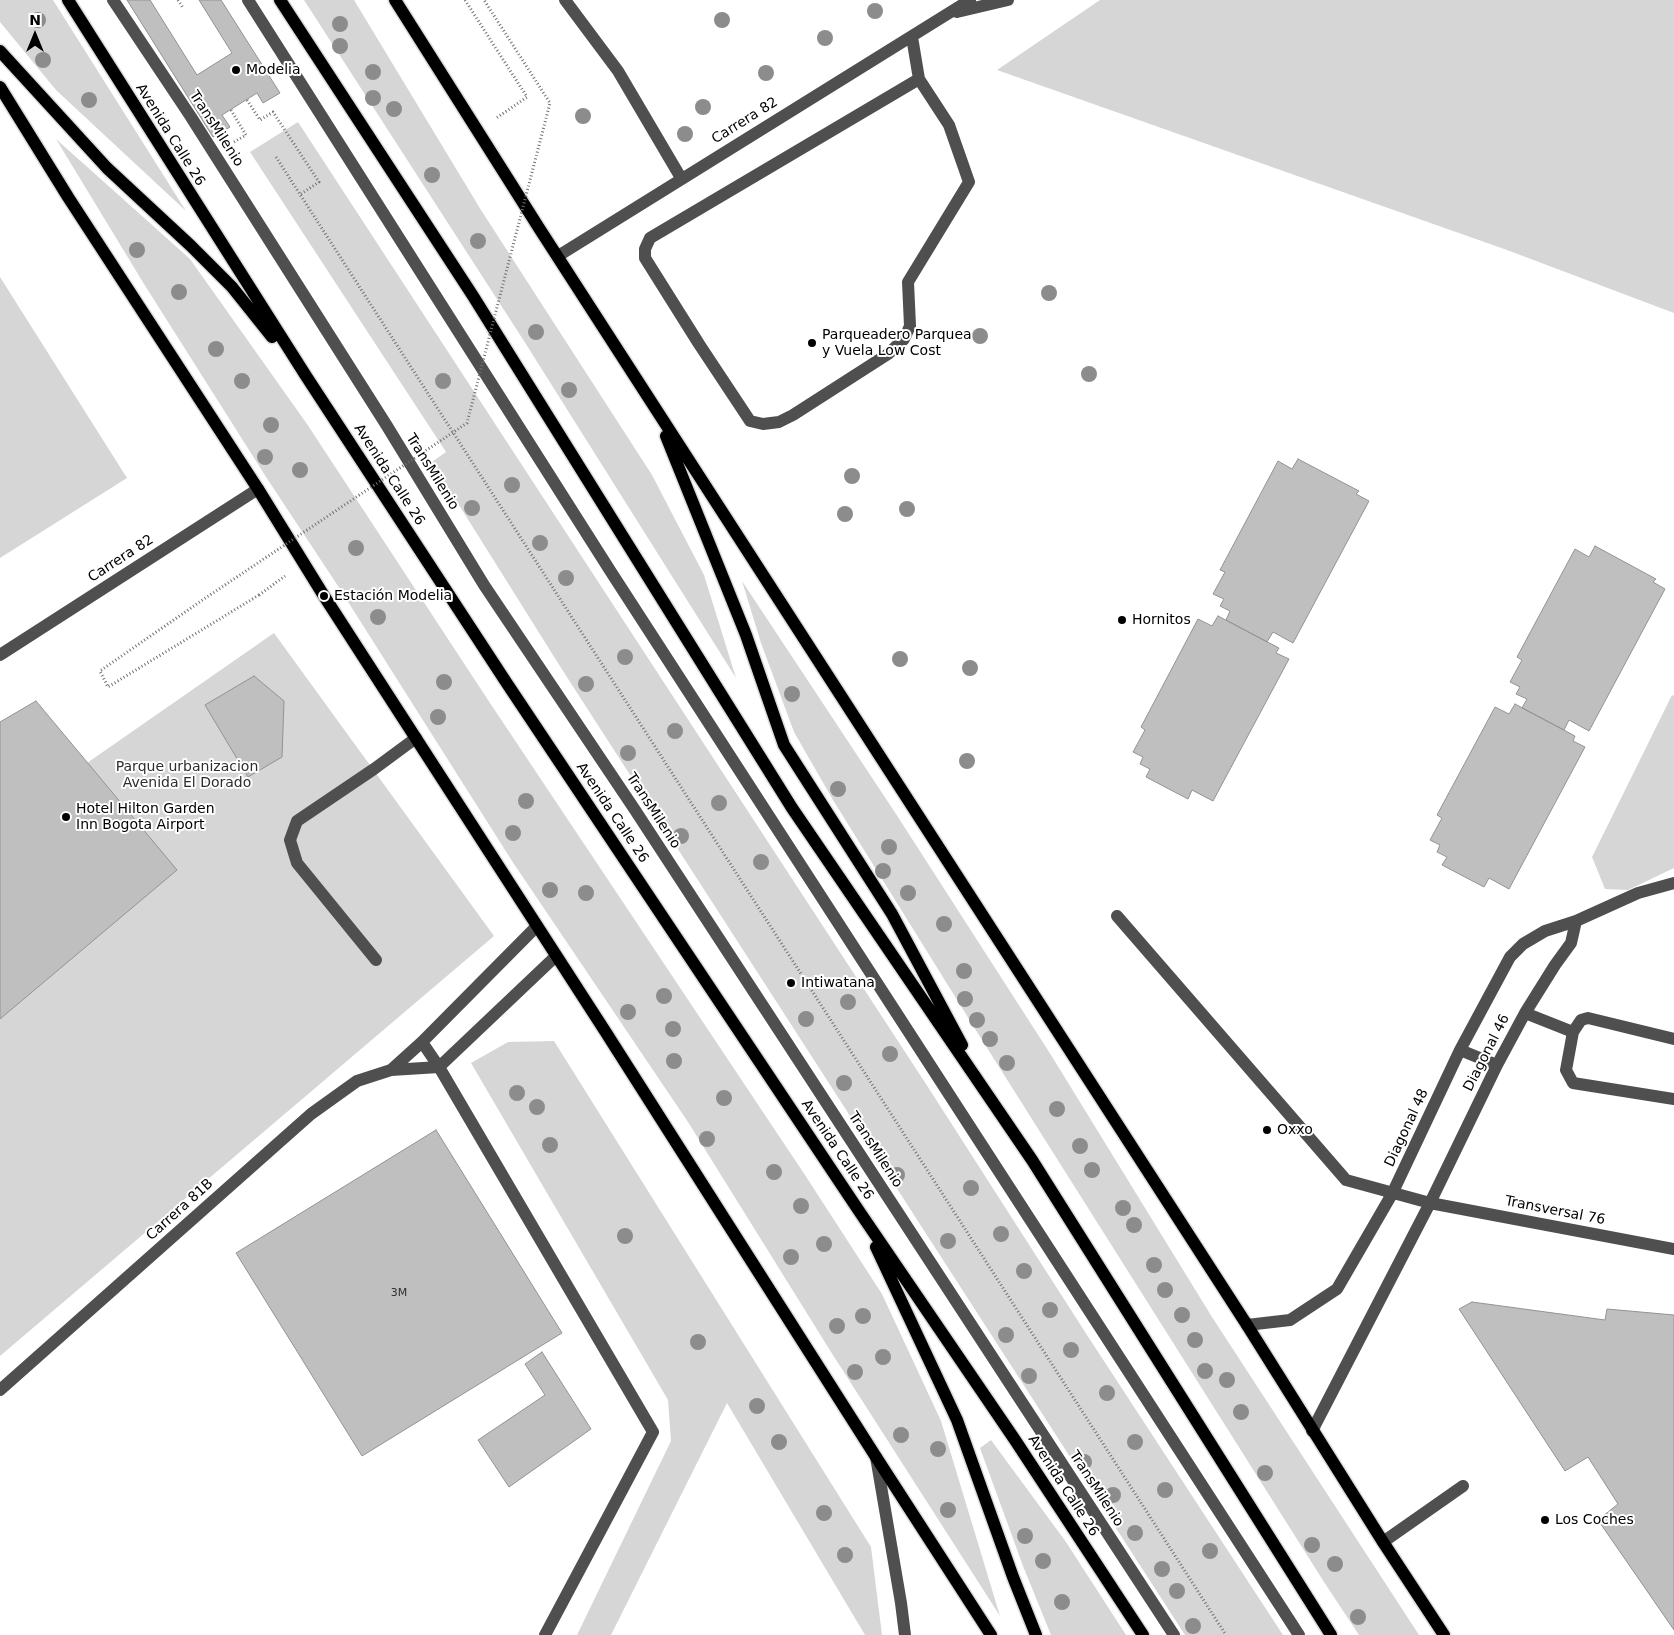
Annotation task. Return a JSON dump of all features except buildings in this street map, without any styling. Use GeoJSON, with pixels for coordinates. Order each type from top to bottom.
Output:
{"type":"FeatureCollection","features":[{"type":"Feature","properties":{"kind":"main road","name":"Avenida Calle 26"},"geometry":{"type":"LineString","coordinates":[[68,0],[306,376],[506,682],[859,1211],[1015,1440],[1143,1635]]}},
{"type":"Feature","properties":{"kind":"main road"},"geometry":{"type":"LineString","coordinates":[[280,0],[473,296],[792,808],[1037,1169],[1331,1635]]}},
{"type":"Feature","properties":{"kind":"main road"},"geometry":{"type":"LineString","coordinates":[[395,0],[656,410],[1444,1635]]}},
{"type":"Feature","properties":{"kind":"main road"},"geometry":{"type":"LineString","coordinates":[[0,51],[107,168],[191,246],[232,288],[306,376]]}},
{"type":"Feature","properties":{"kind":"main road"},"geometry":{"type":"LineString","coordinates":[[0,87],[74,206],[258,488],[991,1635]]}},
{"type":"Feature","properties":{"kind":"main road"},"geometry":{"type":"LineString","coordinates":[[656,410],[746,636],[784,745],[892,914],[992,1102]]}},
{"type":"Feature","properties":{"kind":"main road"},"geometry":{"type":"LineString","coordinates":[[859,1211],[957,1420],[1013,1578],[1036,1635]]}},
{"type":"Feature","properties":{"kind":"street","name":"TransMilenio"},"geometry":{"type":"LineString","coordinates":[[113,0],[191,117],[484,585],[640,818],[1174,1635]]}},
{"type":"Feature","properties":{"kind":"street"},"geometry":{"type":"LineString","coordinates":[[248,0],[611,572],[1299,1635]]}},
{"type":"Feature","properties":{"kind":"street"},"geometry":{"type":"LineString","coordinates":[[565,0],[618,71],[681,178]]}},
{"type":"Feature","properties":{"kind":"street","name":"Carrera 82"},"geometry":{"type":"LineString","coordinates":[[558,256],[970,0]]}},
{"type":"Feature","properties":{"kind":"street","name":"Carrera 82"},"geometry":{"type":"LineString","coordinates":[[950,14],[1008,0]]}},
{"type":"Feature","properties":{"kind":"street"},"geometry":{"type":"LineString","coordinates":[[912,37],[918,79],[949,124],[969,182],[908,282],[910,326],[904,340],[888,354],[793,415],[779,422],[762,424],[750,421],[645,258],[645,249],[650,238],[918,79]]}},
{"type":"Feature","properties":{"kind":"street","name":"Carrera 82"},"geometry":{"type":"LineString","coordinates":[[0,655],[258,488]]}},
{"type":"Feature","properties":{"kind":"street"},"geometry":{"type":"LineString","coordinates":[[376,960],[297,863],[290,840],[297,821],[374,770],[397,750],[416,738]]}},
{"type":"Feature","properties":{"kind":"street","name":"Diagonal 48"},"geometry":{"type":"LineString","coordinates":[[1247,1326],[1290,1320],[1336,1289],[1392,1194],[1460,1050],[1510,957],[1523,944],[1545,931],[1576,921],[1638,893],[1674,883]]}},
{"type":"Feature","properties":{"kind":"street","name":"Transversal 76"},"geometry":{"type":"LineString","coordinates":[[1116,916],[1346,1180],[1430,1203],[1674,1249]]}},
{"type":"Feature","properties":{"kind":"street","name":"Diagonal 46"},"geometry":{"type":"LineString","coordinates":[[1430,1203],[1497,1065],[1525,1013],[1570,943],[1576,921]]}},
{"type":"Feature","properties":{"kind":"street","name":"Carrera 81B"},"geometry":{"type":"LineString","coordinates":[[391,1070],[422,1042],[537,926]]}},
{"type":"Feature","properties":{"kind":"street"},"geometry":{"type":"LineString","coordinates":[[439,1066],[556,956]]}},
{"type":"Feature","properties":{"kind":"street"},"geometry":{"type":"LineString","coordinates":[[1525,1013],[1573,1032]]}},
{"type":"Feature","properties":{"kind":"street"},"geometry":{"type":"LineString","coordinates":[[1674,1039],[1588,1018],[1581,1020],[1573,1032],[1566,1070],[1573,1083],[1674,1099]]}},
{"type":"Feature","properties":{"kind":"street"},"geometry":{"type":"LineString","coordinates":[[422,1042],[439,1066],[653,1432],[545,1635]]}},
{"type":"Feature","properties":{"kind":"street"},"geometry":{"type":"LineString","coordinates":[[1460,1050],[1497,1065]]}},
{"type":"Feature","properties":{"kind":"street","name":"Carrera 81B"},"geometry":{"type":"LineString","coordinates":[[0,1390],[311,1114],[357,1081],[391,1070],[439,1066]]}},
{"type":"Feature","properties":{"kind":"street"},"geometry":{"type":"LineString","coordinates":[[1312,1430],[1430,1203]]}},
{"type":"Feature","properties":{"kind":"street"},"geometry":{"type":"LineString","coordinates":[[876,1457],[905,1635]]}},
{"type":"Feature","properties":{"kind":"street"},"geometry":{"type":"LineString","coordinates":[[1383,1542],[1463,1486]]}},
{"type":"Feature","properties":{"kind":"path"},"geometry":{"type":"LineString","coordinates":[[178,0],[183,8]]}},
{"type":"Feature","properties":{"kind":"path"},"geometry":{"type":"LineString","coordinates":[[465,0],[528,97],[478,130]]}},
{"type":"Feature","properties":{"kind":"path"},"geometry":{"type":"LineString","coordinates":[[304,562],[259,595],[108,688],[100,671],[467,423],[550,103],[484,0]]}},
{"type":"Feature","properties":{"kind":"path"},"geometry":{"type":"LineString","coordinates":[[247,100],[260,120],[273,112],[319,182],[301,194]]}},
{"type":"Feature","properties":{"kind":"path"},"geometry":{"type":"LineString","coordinates":[[230,110],[246,135],[232,144]]}},
{"type":"Feature","properties":{"kind":"path"},"geometry":{"type":"LineString","coordinates":[[276,157],[1226,1635]]}},
{"type":"Feature","properties":{"kind":"green space"},"geometry":{"type":"Polygon","coordinates":[[[0,0],[53,0],[186,211],[56,90],[0,22],[0,0]]]}},
{"type":"Feature","properties":{"kind":"green space"},"geometry":{"type":"Polygon","coordinates":[[[304,0],[354,0],[481,210],[652,475],[704,575],[736,678],[524,341],[304,0]]]}},
{"type":"Feature","properties":{"kind":"green space"},"geometry":{"type":"Polygon","coordinates":[[[1100,0],[1674,0],[1674,313],[1507,250],[997,70],[1100,0]]]}},
{"type":"Feature","properties":{"kind":"green space"},"geometry":{"type":"Polygon","coordinates":[[[298,122],[1283,1635],[1185,1635],[563,671],[432,462],[446,452],[250,152],[298,122]]]}},
{"type":"Feature","properties":{"kind":"green space"},"geometry":{"type":"Polygon","coordinates":[[[56,139],[190,259],[307,424],[882,1294],[941,1421],[1000,1616],[831,1352],[688,1122],[512,861],[338,586],[268,480],[144,284],[56,139]]]}},
{"type":"Feature","properties":{"kind":"green space"},"geometry":{"type":"Polygon","coordinates":[[[0,277],[127,478],[0,558],[0,277]]]}},
{"type":"Feature","properties":{"kind":"green space"},"geometry":{"type":"Polygon","coordinates":[[[742,581],[896,814],[1051,1055],[1212,1317],[1419,1635],[1359,1635],[1324,1582],[833,800],[794,732],[761,643],[742,581]]]}},
{"type":"Feature","properties":{"kind":"green space","name":"Parque urbanizacion Avenida El Dorado"},"geometry":{"type":"Polygon","coordinates":[[[274,633],[494,936],[0,1356],[0,1019],[87,763],[274,633]]]}},
{"type":"Feature","properties":{"kind":"green space"},"geometry":{"type":"Polygon","coordinates":[[[1672,695],[1674,696],[1674,868],[1628,890],[1605,889],[1592,857],[1672,695]]]}},
{"type":"Feature","properties":{"kind":"green space"},"geometry":{"type":"Polygon","coordinates":[[[554,1041],[871,1547],[882,1635],[865,1635],[727,1403],[611,1635],[577,1635],[671,1441],[668,1400],[471,1063],[508,1042],[554,1041]]]}},
{"type":"Feature","properties":{"kind":"green space"},"geometry":{"type":"Polygon","coordinates":[[[991,1440],[1066,1542],[1126,1635],[1051,1635],[1023,1566],[980,1448],[991,1440]]]}},
{"type":"Feature","properties":{"kind":"place","name":"Modelia"},"geometry":{"type":"Point","coordinates":[236,70]}},
{"type":"Feature","properties":{"kind":"place","name":"Parqueadero Parquea y Vuela Low Cost"},"geometry":{"type":"Point","coordinates":[812,343]}},
{"type":"Feature","properties":{"kind":"place","name":"Estación Modelia"},"geometry":{"type":"Point","coordinates":[324,596]}},
{"type":"Feature","properties":{"kind":"place","name":"Hornitos"},"geometry":{"type":"Point","coordinates":[1122,620]}},
{"type":"Feature","properties":{"kind":"place","name":"Hotel Hilton Garden Inn Bogota Airport"},"geometry":{"type":"Point","coordinates":[66,817]}},
{"type":"Feature","properties":{"kind":"place","name":"Intiwatana"},"geometry":{"type":"Point","coordinates":[791,983]}},
{"type":"Feature","properties":{"kind":"place","name":"Oxxo"},"geometry":{"type":"Point","coordinates":[1267,1130]}},
{"type":"Feature","properties":{"kind":"place","name":"Los Coches"},"geometry":{"type":"Point","coordinates":[1545,1520]}}]}
